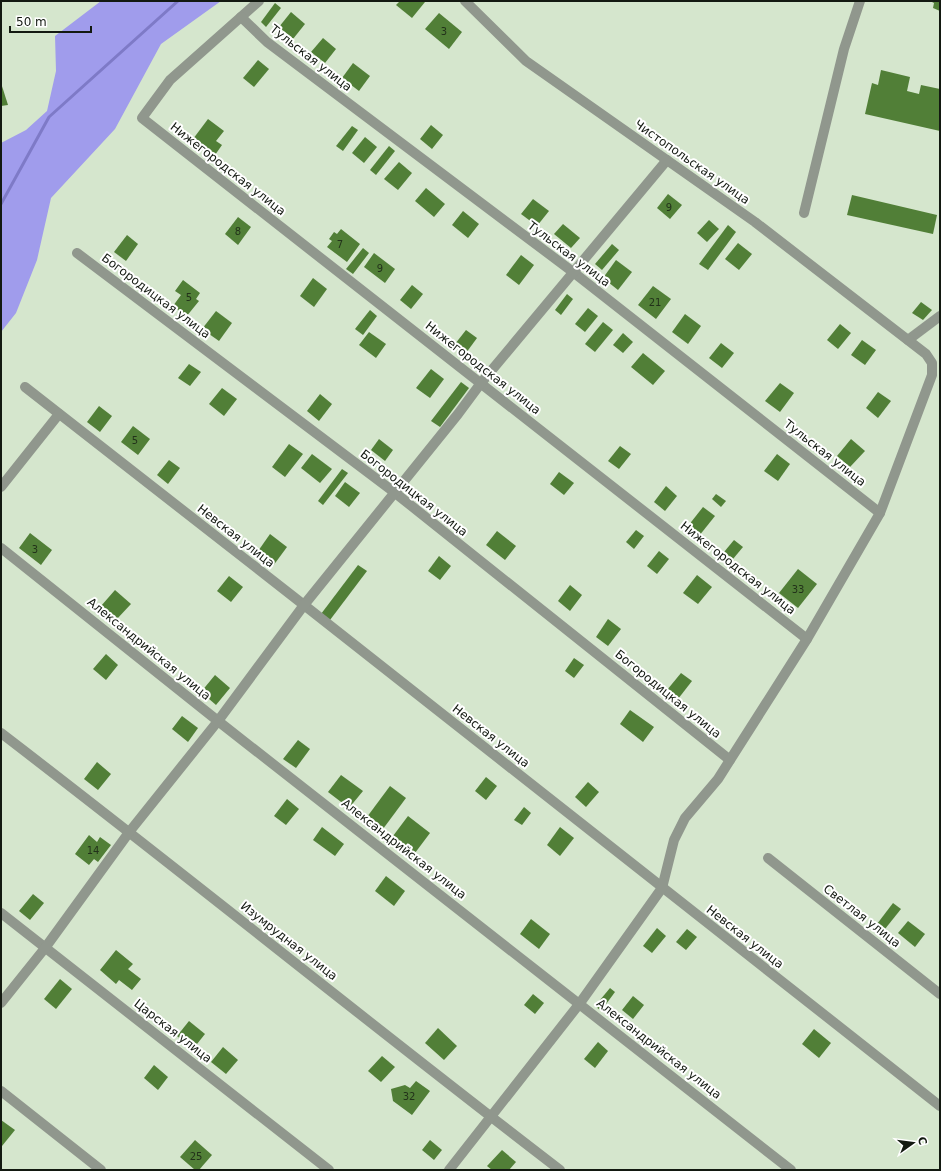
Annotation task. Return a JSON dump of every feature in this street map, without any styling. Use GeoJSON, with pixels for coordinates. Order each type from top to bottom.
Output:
{"type":"FeatureCollection","features":[{"type":"Feature","properties":{"kind":"street"},"geometry":{"type":"LineString","coordinates":[[241,17],[259,1]]}},
{"type":"Feature","properties":{"kind":"street","name":"Чистопольская улица"},"geometry":{"type":"LineString","coordinates":[[465,1],[526,61],[756,222],[926,354],[932,363],[932,375],[880,513],[807,639],[718,779],[685,818],[674,840],[662,888]]}},
{"type":"Feature","properties":{"kind":"street"},"geometry":{"type":"LineString","coordinates":[[804,213],[844,48],[860,1]]}},
{"type":"Feature","properties":{"kind":"street","name":"Нижегородская улица"},"geometry":{"type":"LineString","coordinates":[[241,17],[170,80],[142,118],[807,639]]}},
{"type":"Feature","properties":{"kind":"street","name":"Тульская улица"},"geometry":{"type":"LineString","coordinates":[[241,17],[266,42],[573,272],[880,513]]}},
{"type":"Feature","properties":{"kind":"street"},"geometry":{"type":"LineString","coordinates":[[1,1003],[45,948],[130,831],[218,721],[304,605],[458,414],[481,383],[668,160]]}},
{"type":"Feature","properties":{"kind":"street","name":"Богородицкая улица"},"geometry":{"type":"LineString","coordinates":[[77,253],[394,492],[730,760]]}},
{"type":"Feature","properties":{"kind":"street"},"geometry":{"type":"LineString","coordinates":[[908,340],[940,316]]}},
{"type":"Feature","properties":{"kind":"street","name":"Невская улица"},"geometry":{"type":"LineString","coordinates":[[26,387],[940,1106]]}},
{"type":"Feature","properties":{"kind":"street"},"geometry":{"type":"LineString","coordinates":[[1,487],[59,414]]}},
{"type":"Feature","properties":{"kind":"street","name":"Александрийская улица"},"geometry":{"type":"LineString","coordinates":[[1,548],[218,721],[580,1003],[791,1170]]}},
{"type":"Feature","properties":{"kind":"street","name":"Изумрудная улица"},"geometry":{"type":"LineString","coordinates":[[1,733],[130,831],[490,1117],[560,1170]]}},
{"type":"Feature","properties":{"kind":"street","name":"Светлая улица"},"geometry":{"type":"LineString","coordinates":[[768,858],[940,994]]}},
{"type":"Feature","properties":{"kind":"street"},"geometry":{"type":"LineString","coordinates":[[449,1170],[580,1003],[662,888]]}},
{"type":"Feature","properties":{"kind":"street","name":"Царская улица"},"geometry":{"type":"LineString","coordinates":[[1,913],[329,1170]]}},
{"type":"Feature","properties":{"kind":"street"},"geometry":{"type":"LineString","coordinates":[[1,1091],[101,1170]]}},
{"type":"Feature","properties":{"kind":"shaded area"},"geometry":{"type":"Polygon","coordinates":[[[101,1],[221,1],[161,44],[115,129],[51,198],[37,260],[16,313],[1,332],[1,143],[26,130],[47,111],[56,71],[55,36],[101,1]]]}},
{"type":"Feature","properties":{"kind":"building"},"geometry":{"type":"Polygon","coordinates":[[[400,1],[425,2],[412,18],[396,5],[400,1]]]}},
{"type":"Feature","properties":{"kind":"building"},"geometry":{"type":"Polygon","coordinates":[[[930,1],[940,1],[940,11],[933,8],[934,3],[930,1]]]}},
{"type":"Feature","properties":{"kind":"building"},"geometry":{"type":"Polygon","coordinates":[[[275,3],[281,8],[266,27],[261,22],[275,3]]]}},
{"type":"Feature","properties":{"kind":"building"},"geometry":{"type":"Polygon","coordinates":[[[291,12],[305,24],[293,39],[279,27],[291,12]]]}},
{"type":"Feature","properties":{"kind":"building"},"geometry":{"type":"Polygon","coordinates":[[[439,13],[462,32],[449,49],[425,29],[439,13]]]}},
{"type":"Feature","properties":{"kind":"building"},"geometry":{"type":"Polygon","coordinates":[[[323,38],[336,49],[325,63],[311,52],[323,38]]]}},
{"type":"Feature","properties":{"kind":"building"},"geometry":{"type":"Polygon","coordinates":[[[258,60],[269,69],[254,87],[243,78],[258,60]]]}},
{"type":"Feature","properties":{"kind":"building"},"geometry":{"type":"Polygon","coordinates":[[[353,63],[370,76],[359,91],[342,78],[353,63]]]}},
{"type":"Feature","properties":{"kind":"building"},"geometry":{"type":"Polygon","coordinates":[[[881,70],[910,77],[907,91],[919,94],[921,85],[940,89],[940,131],[865,114],[872,83],[878,85],[881,70]]]}},
{"type":"Feature","properties":{"kind":"building"},"geometry":{"type":"Polygon","coordinates":[[[1,83],[8,105],[1,106],[1,83]]]}},
{"type":"Feature","properties":{"kind":"building"},"geometry":{"type":"Polygon","coordinates":[[[208,119],[224,131],[216,141],[222,145],[215,155],[193,139],[208,119]]]}},
{"type":"Feature","properties":{"kind":"building"},"geometry":{"type":"Polygon","coordinates":[[[431,125],[443,135],[432,149],[420,139],[431,125]]]}},
{"type":"Feature","properties":{"kind":"building"},"geometry":{"type":"Polygon","coordinates":[[[352,126],[358,130],[343,151],[336,146],[352,126]]]}},
{"type":"Feature","properties":{"kind":"building"},"geometry":{"type":"Polygon","coordinates":[[[365,137],[377,147],[364,163],[352,153],[365,137]]]}},
{"type":"Feature","properties":{"kind":"building"},"geometry":{"type":"Polygon","coordinates":[[[389,146],[395,151],[376,175],[370,170],[389,146]]]}},
{"type":"Feature","properties":{"kind":"building"},"geometry":{"type":"Polygon","coordinates":[[[399,162],[412,173],[398,190],[384,179],[399,162]]]}},
{"type":"Feature","properties":{"kind":"building"},"geometry":{"type":"Polygon","coordinates":[[[426,188],[445,204],[434,217],[415,201],[426,188]]]}},
{"type":"Feature","properties":{"kind":"building"},"geometry":{"type":"Polygon","coordinates":[[[668,194],[682,205],[670,219],[657,208],[668,194]]]}},
{"type":"Feature","properties":{"kind":"building"},"geometry":{"type":"Polygon","coordinates":[[[852,195],[937,215],[933,234],[847,215],[852,195]]]}},
{"type":"Feature","properties":{"kind":"building"},"geometry":{"type":"Polygon","coordinates":[[[533,199],[549,211],[537,226],[521,214],[533,199]]]}},
{"type":"Feature","properties":{"kind":"building"},"geometry":{"type":"Polygon","coordinates":[[[463,211],[479,224],[468,238],[452,225],[463,211]]]}},
{"type":"Feature","properties":{"kind":"building"},"geometry":{"type":"Polygon","coordinates":[[[238,217],[251,227],[238,245],[225,234],[238,217]]]}},
{"type":"Feature","properties":{"kind":"building"},"geometry":{"type":"Polygon","coordinates":[[[709,220],[719,229],[707,242],[697,233],[709,220]]]}},
{"type":"Feature","properties":{"kind":"building"},"geometry":{"type":"Polygon","coordinates":[[[563,224],[580,238],[571,248],[554,234],[563,224]]]}},
{"type":"Feature","properties":{"kind":"building"},"geometry":{"type":"Polygon","coordinates":[[[728,225],[736,232],[708,270],[699,264],[728,225]]]}},
{"type":"Feature","properties":{"kind":"building"},"geometry":{"type":"Polygon","coordinates":[[[341,229],[360,244],[347,262],[327,247],[332,241],[329,239],[334,232],[337,234],[341,229]]]}},
{"type":"Feature","properties":{"kind":"building"},"geometry":{"type":"Polygon","coordinates":[[[127,235],[138,244],[126,261],[114,252],[127,235]]]}},
{"type":"Feature","properties":{"kind":"building"},"geometry":{"type":"Polygon","coordinates":[[[738,243],[752,254],[739,270],[725,259],[738,243]]]}},
{"type":"Feature","properties":{"kind":"building"},"geometry":{"type":"Polygon","coordinates":[[[612,244],[619,250],[602,270],[595,264],[612,244]]]}},
{"type":"Feature","properties":{"kind":"building"},"geometry":{"type":"Polygon","coordinates":[[[363,248],[369,253],[353,274],[346,269],[363,248]]]}},
{"type":"Feature","properties":{"kind":"building"},"geometry":{"type":"Polygon","coordinates":[[[374,253],[395,269],[385,283],[364,267],[374,253]]]}},
{"type":"Feature","properties":{"kind":"building"},"geometry":{"type":"Polygon","coordinates":[[[521,255],[534,265],[519,285],[506,275],[521,255]]]}},
{"type":"Feature","properties":{"kind":"building"},"geometry":{"type":"Polygon","coordinates":[[[616,260],[632,272],[618,290],[603,278],[616,260]]]}},
{"type":"Feature","properties":{"kind":"building"},"geometry":{"type":"Polygon","coordinates":[[[313,278],[327,289],[314,307],[300,296],[313,278]]]}},
{"type":"Feature","properties":{"kind":"building"},"geometry":{"type":"Polygon","coordinates":[[[183,280],[200,293],[196,299],[199,301],[186,317],[173,306],[181,295],[175,291],[183,280]]]}},
{"type":"Feature","properties":{"kind":"building"},"geometry":{"type":"Polygon","coordinates":[[[412,285],[423,294],[411,309],[400,300],[412,285]]]}},
{"type":"Feature","properties":{"kind":"building"},"geometry":{"type":"Polygon","coordinates":[[[653,286],[671,299],[656,319],[638,305],[653,286]]]}},
{"type":"Feature","properties":{"kind":"building"},"geometry":{"type":"Polygon","coordinates":[[[567,294],[573,299],[561,315],[555,310],[567,294]]]}},
{"type":"Feature","properties":{"kind":"building"},"geometry":{"type":"Polygon","coordinates":[[[921,302],[932,310],[923,320],[912,313],[921,302]]]}},
{"type":"Feature","properties":{"kind":"building"},"geometry":{"type":"Polygon","coordinates":[[[588,308],[598,316],[585,332],[575,324],[588,308]]]}},
{"type":"Feature","properties":{"kind":"building"},"geometry":{"type":"Polygon","coordinates":[[[370,310],[377,316],[363,335],[355,329],[370,310]]]}},
{"type":"Feature","properties":{"kind":"building"},"geometry":{"type":"Polygon","coordinates":[[[216,311],[232,323],[219,341],[202,329],[216,311]]]}},
{"type":"Feature","properties":{"kind":"building"},"geometry":{"type":"Polygon","coordinates":[[[685,314],[701,326],[688,344],[672,332],[685,314]]]}},
{"type":"Feature","properties":{"kind":"building"},"geometry":{"type":"Polygon","coordinates":[[[603,322],[613,330],[595,352],[585,344],[603,322]]]}},
{"type":"Feature","properties":{"kind":"building"},"geometry":{"type":"Polygon","coordinates":[[[840,324],[851,333],[838,349],[827,340],[840,324]]]}},
{"type":"Feature","properties":{"kind":"building"},"geometry":{"type":"Polygon","coordinates":[[[466,330],[477,338],[466,353],[455,344],[466,330]]]}},
{"type":"Feature","properties":{"kind":"building"},"geometry":{"type":"Polygon","coordinates":[[[369,332],[386,344],[376,358],[359,345],[369,332]]]}},
{"type":"Feature","properties":{"kind":"building"},"geometry":{"type":"Polygon","coordinates":[[[623,333],[633,342],[623,353],[613,345],[623,333]]]}},
{"type":"Feature","properties":{"kind":"building"},"geometry":{"type":"Polygon","coordinates":[[[862,340],[876,350],[865,365],[851,355],[862,340]]]}},
{"type":"Feature","properties":{"kind":"building"},"geometry":{"type":"Polygon","coordinates":[[[721,343],[734,353],[722,368],[709,358],[721,343]]]}},
{"type":"Feature","properties":{"kind":"building"},"geometry":{"type":"Polygon","coordinates":[[[643,353],[665,371],[653,385],[631,367],[643,353]]]}},
{"type":"Feature","properties":{"kind":"building"},"geometry":{"type":"Polygon","coordinates":[[[189,364],[201,372],[190,386],[178,378],[189,364]]]}},
{"type":"Feature","properties":{"kind":"building"},"geometry":{"type":"Polygon","coordinates":[[[431,369],[444,379],[430,398],[416,388],[431,369]]]}},
{"type":"Feature","properties":{"kind":"building"},"geometry":{"type":"Polygon","coordinates":[[[461,382],[469,388],[440,427],[431,421],[461,382]]]}},
{"type":"Feature","properties":{"kind":"building"},"geometry":{"type":"Polygon","coordinates":[[[780,383],[794,393],[780,412],[765,401],[780,383]]]}},
{"type":"Feature","properties":{"kind":"building"},"geometry":{"type":"Polygon","coordinates":[[[222,388],[237,399],[224,416],[209,404],[222,388]]]}},
{"type":"Feature","properties":{"kind":"building"},"geometry":{"type":"Polygon","coordinates":[[[878,392],[891,401],[878,418],[866,408],[878,392]]]}},
{"type":"Feature","properties":{"kind":"building"},"geometry":{"type":"Polygon","coordinates":[[[320,394],[332,404],[319,421],[307,411],[320,394]]]}},
{"type":"Feature","properties":{"kind":"building"},"geometry":{"type":"Polygon","coordinates":[[[99,406],[112,416],[100,432],[87,422],[99,406]]]}},
{"type":"Feature","properties":{"kind":"building"},"geometry":{"type":"Polygon","coordinates":[[[133,426],[150,439],[138,455],[121,442],[133,426]]]}},
{"type":"Feature","properties":{"kind":"building"},"geometry":{"type":"Polygon","coordinates":[[[379,439],[393,450],[385,461],[371,450],[379,439]]]}},
{"type":"Feature","properties":{"kind":"building"},"geometry":{"type":"Polygon","coordinates":[[[851,439],[865,451],[850,467],[837,456],[851,439]]]}},
{"type":"Feature","properties":{"kind":"building"},"geometry":{"type":"Polygon","coordinates":[[[289,444],[303,454],[285,477],[272,467],[289,444]]]}},
{"type":"Feature","properties":{"kind":"building"},"geometry":{"type":"Polygon","coordinates":[[[620,446],[631,454],[619,469],[608,461],[620,446]]]}},
{"type":"Feature","properties":{"kind":"building"},"geometry":{"type":"Polygon","coordinates":[[[312,454],[332,469],[320,483],[301,468],[312,454]]]}},
{"type":"Feature","properties":{"kind":"building"},"geometry":{"type":"Polygon","coordinates":[[[777,454],[790,464],[778,481],[764,471],[777,454]]]}},
{"type":"Feature","properties":{"kind":"building"},"geometry":{"type":"Polygon","coordinates":[[[169,460],[180,468],[168,484],[157,475],[169,460]]]}},
{"type":"Feature","properties":{"kind":"building"},"geometry":{"type":"Polygon","coordinates":[[[342,469],[348,473],[323,505],[318,501],[342,469]]]}},
{"type":"Feature","properties":{"kind":"building"},"geometry":{"type":"Polygon","coordinates":[[[559,472],[574,483],[564,495],[550,484],[559,472]]]}},
{"type":"Feature","properties":{"kind":"building"},"geometry":{"type":"Polygon","coordinates":[[[345,482],[360,493],[349,507],[335,496],[345,482]]]}},
{"type":"Feature","properties":{"kind":"building"},"geometry":{"type":"Polygon","coordinates":[[[666,486],[677,496],[665,511],[654,502],[666,486]]]}},
{"type":"Feature","properties":{"kind":"building"},"geometry":{"type":"Polygon","coordinates":[[[716,494],[726,501],[721,507],[712,499],[716,494]]]}},
{"type":"Feature","properties":{"kind":"building"},"geometry":{"type":"Polygon","coordinates":[[[703,507],[715,516],[699,536],[688,526],[703,507]]]}},
{"type":"Feature","properties":{"kind":"building"},"geometry":{"type":"Polygon","coordinates":[[[636,530],[644,536],[634,549],[626,542],[636,530]]]}},
{"type":"Feature","properties":{"kind":"building"},"geometry":{"type":"Polygon","coordinates":[[[497,531],[516,546],[505,560],[486,545],[497,531]]]}},
{"type":"Feature","properties":{"kind":"building"},"geometry":{"type":"Polygon","coordinates":[[[30,533],[52,550],[41,565],[19,548],[30,533]]]}},
{"type":"Feature","properties":{"kind":"building"},"geometry":{"type":"Polygon","coordinates":[[[270,534],[287,547],[273,566],[256,554],[270,534]]]}},
{"type":"Feature","properties":{"kind":"building"},"geometry":{"type":"Polygon","coordinates":[[[734,540],[743,547],[733,559],[724,552],[734,540]]]}},
{"type":"Feature","properties":{"kind":"building"},"geometry":{"type":"Polygon","coordinates":[[[659,551],[669,559],[657,574],[647,566],[659,551]]]}},
{"type":"Feature","properties":{"kind":"building"},"geometry":{"type":"Polygon","coordinates":[[[439,556],[451,566],[440,580],[428,571],[439,556]]]}},
{"type":"Feature","properties":{"kind":"building"},"geometry":{"type":"Polygon","coordinates":[[[358,565],[367,571],[330,620],[321,614],[358,565]]]}},
{"type":"Feature","properties":{"kind":"building"},"geometry":{"type":"Polygon","coordinates":[[[798,569],[817,584],[798,608],[779,593],[798,569]]]}},
{"type":"Feature","properties":{"kind":"building"},"geometry":{"type":"Polygon","coordinates":[[[697,575],[712,587],[698,604],[683,593],[697,575]]]}},
{"type":"Feature","properties":{"kind":"building"},"geometry":{"type":"Polygon","coordinates":[[[229,576],[243,587],[231,602],[217,591],[229,576]]]}},
{"type":"Feature","properties":{"kind":"building"},"geometry":{"type":"Polygon","coordinates":[[[570,585],[582,595],[570,611],[558,601],[570,585]]]}},
{"type":"Feature","properties":{"kind":"building"},"geometry":{"type":"Polygon","coordinates":[[[115,590],[131,604],[116,620],[101,606],[115,590]]]}},
{"type":"Feature","properties":{"kind":"building"},"geometry":{"type":"Polygon","coordinates":[[[608,619],[621,629],[608,646],[596,637],[608,619]]]}},
{"type":"Feature","properties":{"kind":"building"},"geometry":{"type":"Polygon","coordinates":[[[106,654],[118,665],[106,680],[93,669],[106,654]]]}},
{"type":"Feature","properties":{"kind":"building"},"geometry":{"type":"Polygon","coordinates":[[[574,658],[584,665],[574,678],[565,671],[574,658]]]}},
{"type":"Feature","properties":{"kind":"building"},"geometry":{"type":"Polygon","coordinates":[[[681,673],[692,681],[678,699],[667,690],[681,673]]]}},
{"type":"Feature","properties":{"kind":"building"},"geometry":{"type":"Polygon","coordinates":[[[215,675],[230,688],[216,705],[201,692],[215,675]]]}},
{"type":"Feature","properties":{"kind":"building"},"geometry":{"type":"Polygon","coordinates":[[[630,710],[654,727],[643,742],[620,724],[630,710]]]}},
{"type":"Feature","properties":{"kind":"building"},"geometry":{"type":"Polygon","coordinates":[[[182,716],[198,728],[188,742],[172,729],[182,716]]]}},
{"type":"Feature","properties":{"kind":"building"},"geometry":{"type":"Polygon","coordinates":[[[298,740],[310,749],[296,768],[283,759],[298,740]]]}},
{"type":"Feature","properties":{"kind":"building"},"geometry":{"type":"Polygon","coordinates":[[[97,762],[111,774],[98,790],[84,779],[97,762]]]}},
{"type":"Feature","properties":{"kind":"building"},"geometry":{"type":"Polygon","coordinates":[[[341,775],[363,791],[349,808],[328,792],[341,775]]]}},
{"type":"Feature","properties":{"kind":"building"},"geometry":{"type":"Polygon","coordinates":[[[486,777],[497,786],[486,800],[475,791],[486,777]]]}},
{"type":"Feature","properties":{"kind":"building"},"geometry":{"type":"Polygon","coordinates":[[[588,782],[599,792],[586,807],[575,797],[588,782]]]}},
{"type":"Feature","properties":{"kind":"building"},"geometry":{"type":"Polygon","coordinates":[[[390,786],[406,798],[380,833],[364,821],[390,786]]]}},
{"type":"Feature","properties":{"kind":"building"},"geometry":{"type":"Polygon","coordinates":[[[287,799],[299,809],[286,825],[274,816],[287,799]]]}},
{"type":"Feature","properties":{"kind":"building"},"geometry":{"type":"Polygon","coordinates":[[[524,807],[531,813],[522,825],[514,820],[524,807]]]}},
{"type":"Feature","properties":{"kind":"building"},"geometry":{"type":"Polygon","coordinates":[[[408,816],[430,833],[412,857],[390,840],[408,816]]]}},
{"type":"Feature","properties":{"kind":"building"},"geometry":{"type":"Polygon","coordinates":[[[322,827],[344,844],[335,856],[313,840],[322,827]]]}},
{"type":"Feature","properties":{"kind":"building"},"geometry":{"type":"Polygon","coordinates":[[[560,827],[574,838],[560,856],[547,845],[560,827]]]}},
{"type":"Feature","properties":{"kind":"building"},"geometry":{"type":"Polygon","coordinates":[[[89,835],[97,842],[100,837],[111,845],[98,862],[94,859],[89,865],[75,854],[89,835]]]}},
{"type":"Feature","properties":{"kind":"building"},"geometry":{"type":"Polygon","coordinates":[[[386,876],[405,891],[394,906],[375,891],[386,876]]]}},
{"type":"Feature","properties":{"kind":"building"},"geometry":{"type":"Polygon","coordinates":[[[33,894],[44,903],[30,920],[19,911],[33,894]]]}},
{"type":"Feature","properties":{"kind":"building"},"geometry":{"type":"Polygon","coordinates":[[[893,903],[901,909],[885,929],[877,924],[893,903]]]}},
{"type":"Feature","properties":{"kind":"building"},"geometry":{"type":"Polygon","coordinates":[[[531,919],[550,934],[539,949],[520,934],[531,919]]]}},
{"type":"Feature","properties":{"kind":"building"},"geometry":{"type":"Polygon","coordinates":[[[908,921],[925,934],[915,947],[898,933],[908,921]]]}},
{"type":"Feature","properties":{"kind":"building"},"geometry":{"type":"Polygon","coordinates":[[[657,928],[666,936],[652,953],[643,946],[657,928]]]}},
{"type":"Feature","properties":{"kind":"building"},"geometry":{"type":"Polygon","coordinates":[[[687,929],[697,937],[686,950],[676,942],[687,929]]]}},
{"type":"Feature","properties":{"kind":"building"},"geometry":{"type":"Polygon","coordinates":[[[116,950],[133,964],[128,969],[141,979],[132,990],[119,980],[116,984],[100,970],[116,950]]]}},
{"type":"Feature","properties":{"kind":"building"},"geometry":{"type":"Polygon","coordinates":[[[60,979],[72,989],[56,1009],[44,999],[60,979]]]}},
{"type":"Feature","properties":{"kind":"building"},"geometry":{"type":"Polygon","coordinates":[[[610,988],[615,992],[601,1011],[595,1006],[610,988]]]}},
{"type":"Feature","properties":{"kind":"building"},"geometry":{"type":"Polygon","coordinates":[[[533,994],[544,1003],[535,1014],[524,1005],[533,994]]]}},
{"type":"Feature","properties":{"kind":"building"},"geometry":{"type":"Polygon","coordinates":[[[633,996],[644,1005],[633,1019],[622,1010],[633,996]]]}},
{"type":"Feature","properties":{"kind":"building"},"geometry":{"type":"Polygon","coordinates":[[[189,1021],[205,1034],[193,1049],[177,1036],[189,1021]]]}},
{"type":"Feature","properties":{"kind":"building"},"geometry":{"type":"Polygon","coordinates":[[[438,1028],[457,1046],[444,1060],[425,1043],[438,1028]]]}},
{"type":"Feature","properties":{"kind":"building"},"geometry":{"type":"Polygon","coordinates":[[[814,1029],[831,1043],[819,1058],[802,1044],[814,1029]]]}},
{"type":"Feature","properties":{"kind":"building"},"geometry":{"type":"Polygon","coordinates":[[[598,1042],[608,1051],[595,1068],[584,1059],[598,1042]]]}},
{"type":"Feature","properties":{"kind":"building"},"geometry":{"type":"Polygon","coordinates":[[[223,1047],[238,1060],[226,1074],[211,1062],[223,1047]]]}},
{"type":"Feature","properties":{"kind":"building"},"geometry":{"type":"Polygon","coordinates":[[[382,1056],[395,1067],[381,1082],[368,1071],[382,1056]]]}},
{"type":"Feature","properties":{"kind":"building"},"geometry":{"type":"Polygon","coordinates":[[[154,1065],[168,1077],[158,1090],[144,1078],[154,1065]]]}},
{"type":"Feature","properties":{"kind":"building"},"geometry":{"type":"Polygon","coordinates":[[[416,1081],[430,1091],[412,1115],[393,1101],[391,1089],[405,1085],[410,1088],[416,1081]]]}},
{"type":"Feature","properties":{"kind":"building"},"geometry":{"type":"Polygon","coordinates":[[[1,1120],[15,1130],[2,1146],[1,1145],[1,1120]]]}},
{"type":"Feature","properties":{"kind":"building"},"geometry":{"type":"Polygon","coordinates":[[[195,1140],[212,1155],[199,1170],[195,1170],[180,1157],[195,1140]]]}},
{"type":"Feature","properties":{"kind":"building"},"geometry":{"type":"Polygon","coordinates":[[[430,1140],[442,1150],[434,1160],[422,1150],[430,1140]]]}},
{"type":"Feature","properties":{"kind":"building"},"geometry":{"type":"Polygon","coordinates":[[[502,1150],[516,1162],[509,1170],[492,1170],[487,1166],[502,1150]]]}},
{"type":"Feature","properties":{"kind":"waterway"},"geometry":{"type":"LineString","coordinates":[[1,204],[49,117],[178,1]]}}]}
